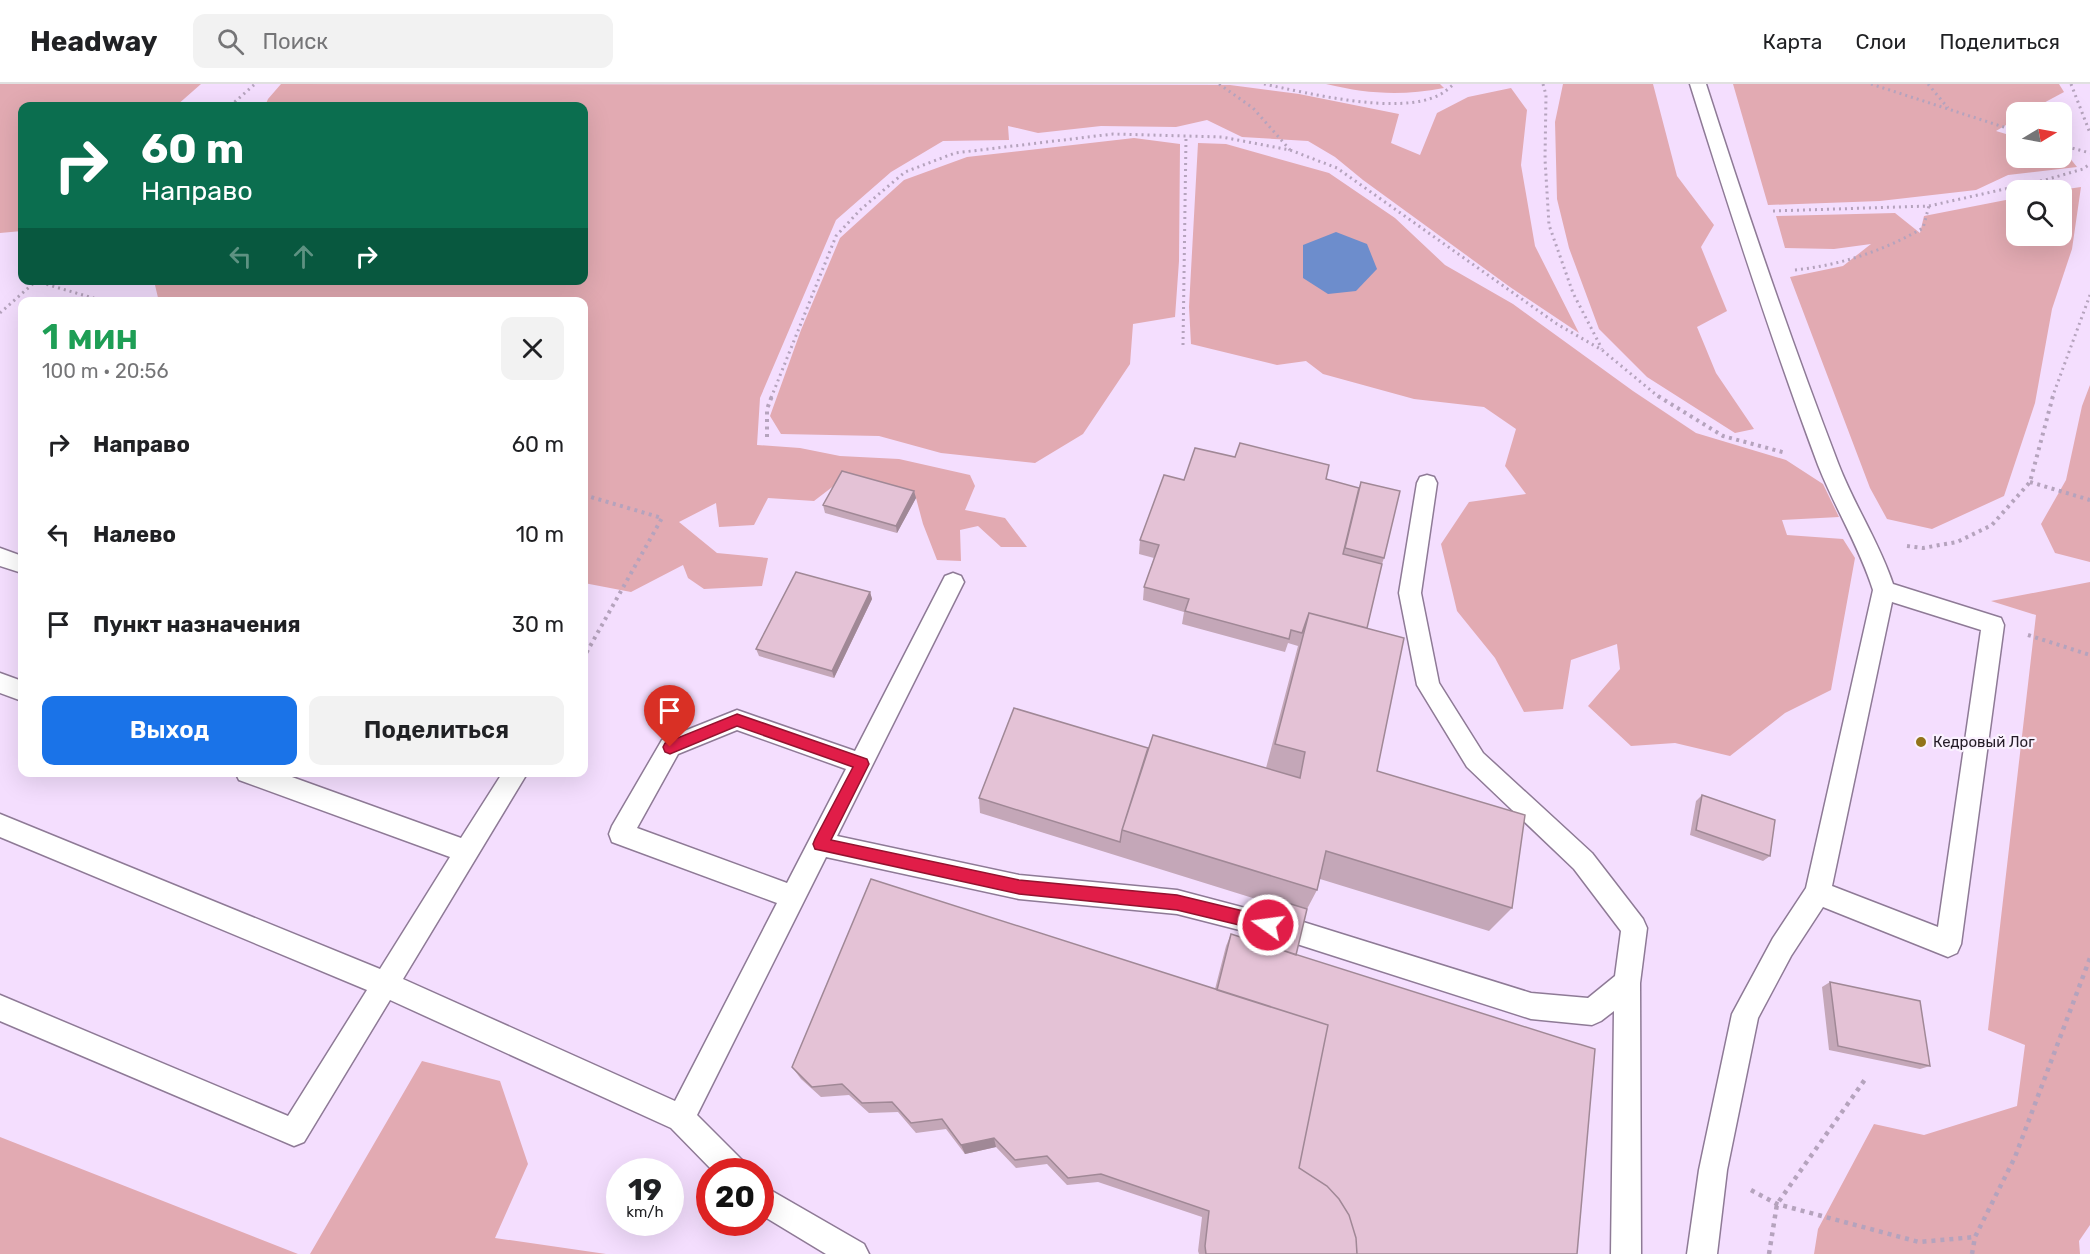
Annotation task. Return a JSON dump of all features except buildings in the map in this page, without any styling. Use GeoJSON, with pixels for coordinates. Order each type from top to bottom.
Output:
{"type":"FeatureCollection","features":[{"type":"Feature","properties":{"kind":"lane"},"geometry":{"type":"LineString","coordinates":[[1698,84],[1778,330],[1831,471],[1877,564],[1884,590],[1818,893],[1782,947],[1745,1014],[1713,1170],[1702,1254]]}},
{"type":"Feature","properties":{"kind":"lane"},"geometry":{"type":"LineString","coordinates":[[1427,483],[1410,592],[1428,685],[1475,760],[1583,861],[1634,928],[1627,983],[1626,1254]]}},
{"type":"Feature","properties":{"kind":"lane"},"geometry":{"type":"LineString","coordinates":[[0,557],[18,564]]}},
{"type":"Feature","properties":{"kind":"lane"},"geometry":{"type":"LineString","coordinates":[[681,1118],[953,582]]}},
{"type":"Feature","properties":{"kind":"lane"},"geometry":{"type":"LineString","coordinates":[[1818,893],[1948,944],[1993,625],[1884,590]]}},
{"type":"Feature","properties":{"kind":"lane"},"geometry":{"type":"LineString","coordinates":[[0,683],[18,690]]}},
{"type":"Feature","properties":{"kind":"lane"},"geometry":{"type":"LineString","coordinates":[[794,897],[621,834],[670,747],[737,720],[862,764]]}},
{"type":"Feature","properties":{"kind":"lane"},"geometry":{"type":"LineString","coordinates":[[261,777],[467,852]]}},
{"type":"Feature","properties":{"kind":"lane"},"geometry":{"type":"LineString","coordinates":[[0,1008],[294,1132],[513,777]]}},
{"type":"Feature","properties":{"kind":"lane"},"geometry":{"type":"LineString","coordinates":[[0,825],[442,1008],[681,1118],[720,1158]]}},
{"type":"Feature","properties":{"kind":"lane"},"geometry":{"type":"LineString","coordinates":[[820,844],[1019,887],[1177,902],[1268,925]]}},
{"type":"Feature","properties":{"kind":"lane"},"geometry":{"type":"LineString","coordinates":[[1300,933],[1531,1006],[1592,1012],[1627,983]]}},
{"type":"Feature","properties":{"kind":"lane"},"geometry":{"type":"LineString","coordinates":[[774,1206],[854,1254]]}},
{"type":"Feature","properties":{"kind":"path"},"geometry":{"type":"LineString","coordinates":[[235,102],[255,84]]}},
{"type":"Feature","properties":{"kind":"path"},"geometry":{"type":"LineString","coordinates":[[1219,84],[1253,108],[1290,150]]}},
{"type":"Feature","properties":{"kind":"path"},"geometry":{"type":"LineString","coordinates":[[1264,84],[1395,105],[1425,100],[1450,89],[1454,84]]}},
{"type":"Feature","properties":{"kind":"path"},"geometry":{"type":"LineString","coordinates":[[1543,84],[1546,95],[1545,159],[1549,225],[1573,293],[1602,350]]}},
{"type":"Feature","properties":{"kind":"path"},"geometry":{"type":"LineString","coordinates":[[1871,84],[2006,128]]}},
{"type":"Feature","properties":{"kind":"path"},"geometry":{"type":"LineString","coordinates":[[1928,84],[1949,109]]}},
{"type":"Feature","properties":{"kind":"path"},"geometry":{"type":"LineString","coordinates":[[2071,84],[2090,133]]}},
{"type":"Feature","properties":{"kind":"path"},"geometry":{"type":"LineString","coordinates":[[767,437],[766,409],[836,236],[860,210],[905,172],[956,153],[1030,142],[1113,134],[1222,137],[1290,150],[1337,168],[1557,324],[1602,350],[1659,397],[1723,436],[1793,455],[1831,471]]}},
{"type":"Feature","properties":{"kind":"path"},"geometry":{"type":"LineString","coordinates":[[1183,345],[1186,137]]}},
{"type":"Feature","properties":{"kind":"path"},"geometry":{"type":"LineString","coordinates":[[2072,148],[2090,153]]}},
{"type":"Feature","properties":{"kind":"path"},"geometry":{"type":"LineString","coordinates":[[1768,211],[1929,206],[2045,180],[2083,169],[2090,164]]}},
{"type":"Feature","properties":{"kind":"path"},"geometry":{"type":"LineString","coordinates":[[1793,270],[1839,262],[1900,242],[1923,228],[1929,206]]}},
{"type":"Feature","properties":{"kind":"path"},"geometry":{"type":"LineString","coordinates":[[0,313],[32,285]]}},
{"type":"Feature","properties":{"kind":"path"},"geometry":{"type":"LineString","coordinates":[[50,285],[90,297]]}},
{"type":"Feature","properties":{"kind":"path"},"geometry":{"type":"LineString","coordinates":[[1904,545],[1923,548],[1956,542],[1992,525],[2030,482],[2053,396],[2090,295]]}},
{"type":"Feature","properties":{"kind":"path"},"geometry":{"type":"LineString","coordinates":[[2030,482],[2090,500]]}},
{"type":"Feature","properties":{"kind":"path"},"geometry":{"type":"LineString","coordinates":[[588,496],[662,518],[588,650]]}},
{"type":"Feature","properties":{"kind":"path"},"geometry":{"type":"LineString","coordinates":[[1993,625],[2090,656]]}},
{"type":"Feature","properties":{"kind":"path"},"geometry":{"type":"LineString","coordinates":[[1972,1254],[1975,1237],[2015,1157],[2090,958]]}},
{"type":"Feature","properties":{"kind":"path"},"geometry":{"type":"LineString","coordinates":[[1769,1254],[1777,1204],[1866,1078]]}},
{"type":"Feature","properties":{"kind":"path"},"geometry":{"type":"LineString","coordinates":[[1777,1204],[1919,1242],[1975,1237]]}},
{"type":"Feature","properties":{"kind":"shaded area"},"geometry":{"type":"Polygon","coordinates":[[[0,84],[201,84],[181,102],[18,102],[18,231],[0,233],[0,84]]]}},
{"type":"Feature","properties":{"kind":"shaded area"},"geometry":{"type":"Polygon","coordinates":[[[281,84],[1230,85],[1299,94],[1399,114],[1391,143],[1420,155],[1437,113],[1468,97],[1511,88],[1527,110],[1521,165],[1535,246],[1579,333],[1510,287],[1335,157],[1308,141],[1242,137],[1207,120],[1176,127],[1101,126],[1038,133],[1008,126],[1009,140],[943,141],[891,172],[836,220],[760,398],[757,445],[800,448],[840,456],[899,459],[970,475],[975,486],[965,510],[1005,518],[1027,547],[1001,547],[978,526],[960,530],[961,561],[937,560],[916,498],[844,478],[814,501],[768,498],[754,525],[719,527],[716,503],[679,522],[717,553],[768,558],[762,586],[704,589],[688,578],[683,565],[631,592],[588,584],[588,297],[158,297],[155,285],[588,285],[588,102],[267,102],[281,84]]]}},
{"type":"Feature","properties":{"kind":"shaded area"},"geometry":{"type":"Polygon","coordinates":[[[1326,84],[1440,84],[1444,88],[1385,93],[1326,84]]]}},
{"type":"Feature","properties":{"kind":"shaded area"},"geometry":{"type":"Polygon","coordinates":[[[1563,84],[1653,84],[1677,176],[1714,225],[1701,247],[1727,311],[1697,327],[1716,373],[1754,429],[1735,433],[1647,377],[1599,329],[1569,248],[1557,199],[1555,122],[1563,84]]]}},
{"type":"Feature","properties":{"kind":"shaded area"},"geometry":{"type":"Polygon","coordinates":[[[1733,84],[2059,84],[2064,92],[2046,102],[2006,102],[2006,125],[1996,131],[2006,134],[2006,168],[2068,168],[2008,175],[1976,190],[1880,201],[1768,205],[1733,84]]]}},
{"type":"Feature","properties":{"kind":"shaded area"},"geometry":{"type":"Polygon","coordinates":[[[1134,138],[1180,144],[1179,261],[1175,317],[1133,324],[1130,364],[1083,434],[1035,463],[941,453],[879,436],[781,434],[770,416],[801,330],[840,238],[904,180],[967,157],[1134,138]]]}},
{"type":"Feature","properties":{"kind":"shaded area"},"geometry":{"type":"Polygon","coordinates":[[[1198,143],[1226,144],[1329,173],[1395,218],[1445,265],[1513,304],[1633,391],[1696,433],[1786,460],[1823,484],[1839,517],[1782,520],[1787,535],[1843,539],[1855,558],[1831,690],[1785,713],[1730,756],[1675,743],[1631,746],[1588,706],[1620,669],[1617,644],[1571,660],[1563,709],[1524,712],[1495,658],[1457,611],[1441,544],[1469,502],[1526,494],[1505,466],[1516,429],[1484,407],[1414,399],[1323,374],[1306,361],[1277,365],[1191,344],[1189,307],[1198,143]]]}},
{"type":"Feature","properties":{"kind":"shaded area"},"geometry":{"type":"Polygon","coordinates":[[[2081,187],[2072,249],[2052,309],[2035,403],[2004,496],[1932,529],[1887,519],[1870,488],[1790,277],[1843,266],[1871,244],[1834,249],[1785,248],[1776,216],[1895,213],[1920,233],[1924,216],[2006,200],[2006,246],[2072,246],[2072,188],[2081,187]]]}},
{"type":"Feature","properties":{"kind":"shaded area"},"geometry":{"type":"Polygon","coordinates":[[[2090,385],[2090,562],[2055,553],[2041,524],[2066,480],[2082,406],[2090,385]]]}},
{"type":"Feature","properties":{"kind":"shaded area"},"geometry":{"type":"Polygon","coordinates":[[[2090,582],[2090,1225],[2079,1241],[2080,1254],[1814,1254],[1818,1229],[1874,1124],[1924,1135],[2017,1106],[2025,1045],[1988,1030],[2036,615],[1991,601],[2090,582]]]}},
{"type":"Feature","properties":{"kind":"shaded area"},"geometry":{"type":"Polygon","coordinates":[[[422,1061],[500,1081],[528,1164],[495,1238],[606,1254],[310,1254],[422,1061]]]}},
{"type":"Feature","properties":{"kind":"shaded area"},"geometry":{"type":"Polygon","coordinates":[[[0,1137],[298,1254],[0,1254],[0,1137]]]}},
{"type":"Feature","properties":{"kind":"water"},"geometry":{"type":"Polygon","coordinates":[[[1336,232],[1367,244],[1377,269],[1356,291],[1328,294],[1303,278],[1303,245],[1336,232]]]}},
{"type":"Feature","properties":{"kind":"place","name":"Кедровый Лог"},"geometry":{"type":"Point","coordinates":[1921,742]}},
{"type":"Feature","properties":{"kind":"route"},"geometry":{"type":"LineString","coordinates":[[670,747],[737,720],[862,764],[820,844],[1019,887],[1177,902],[1268,925]]}}]}
